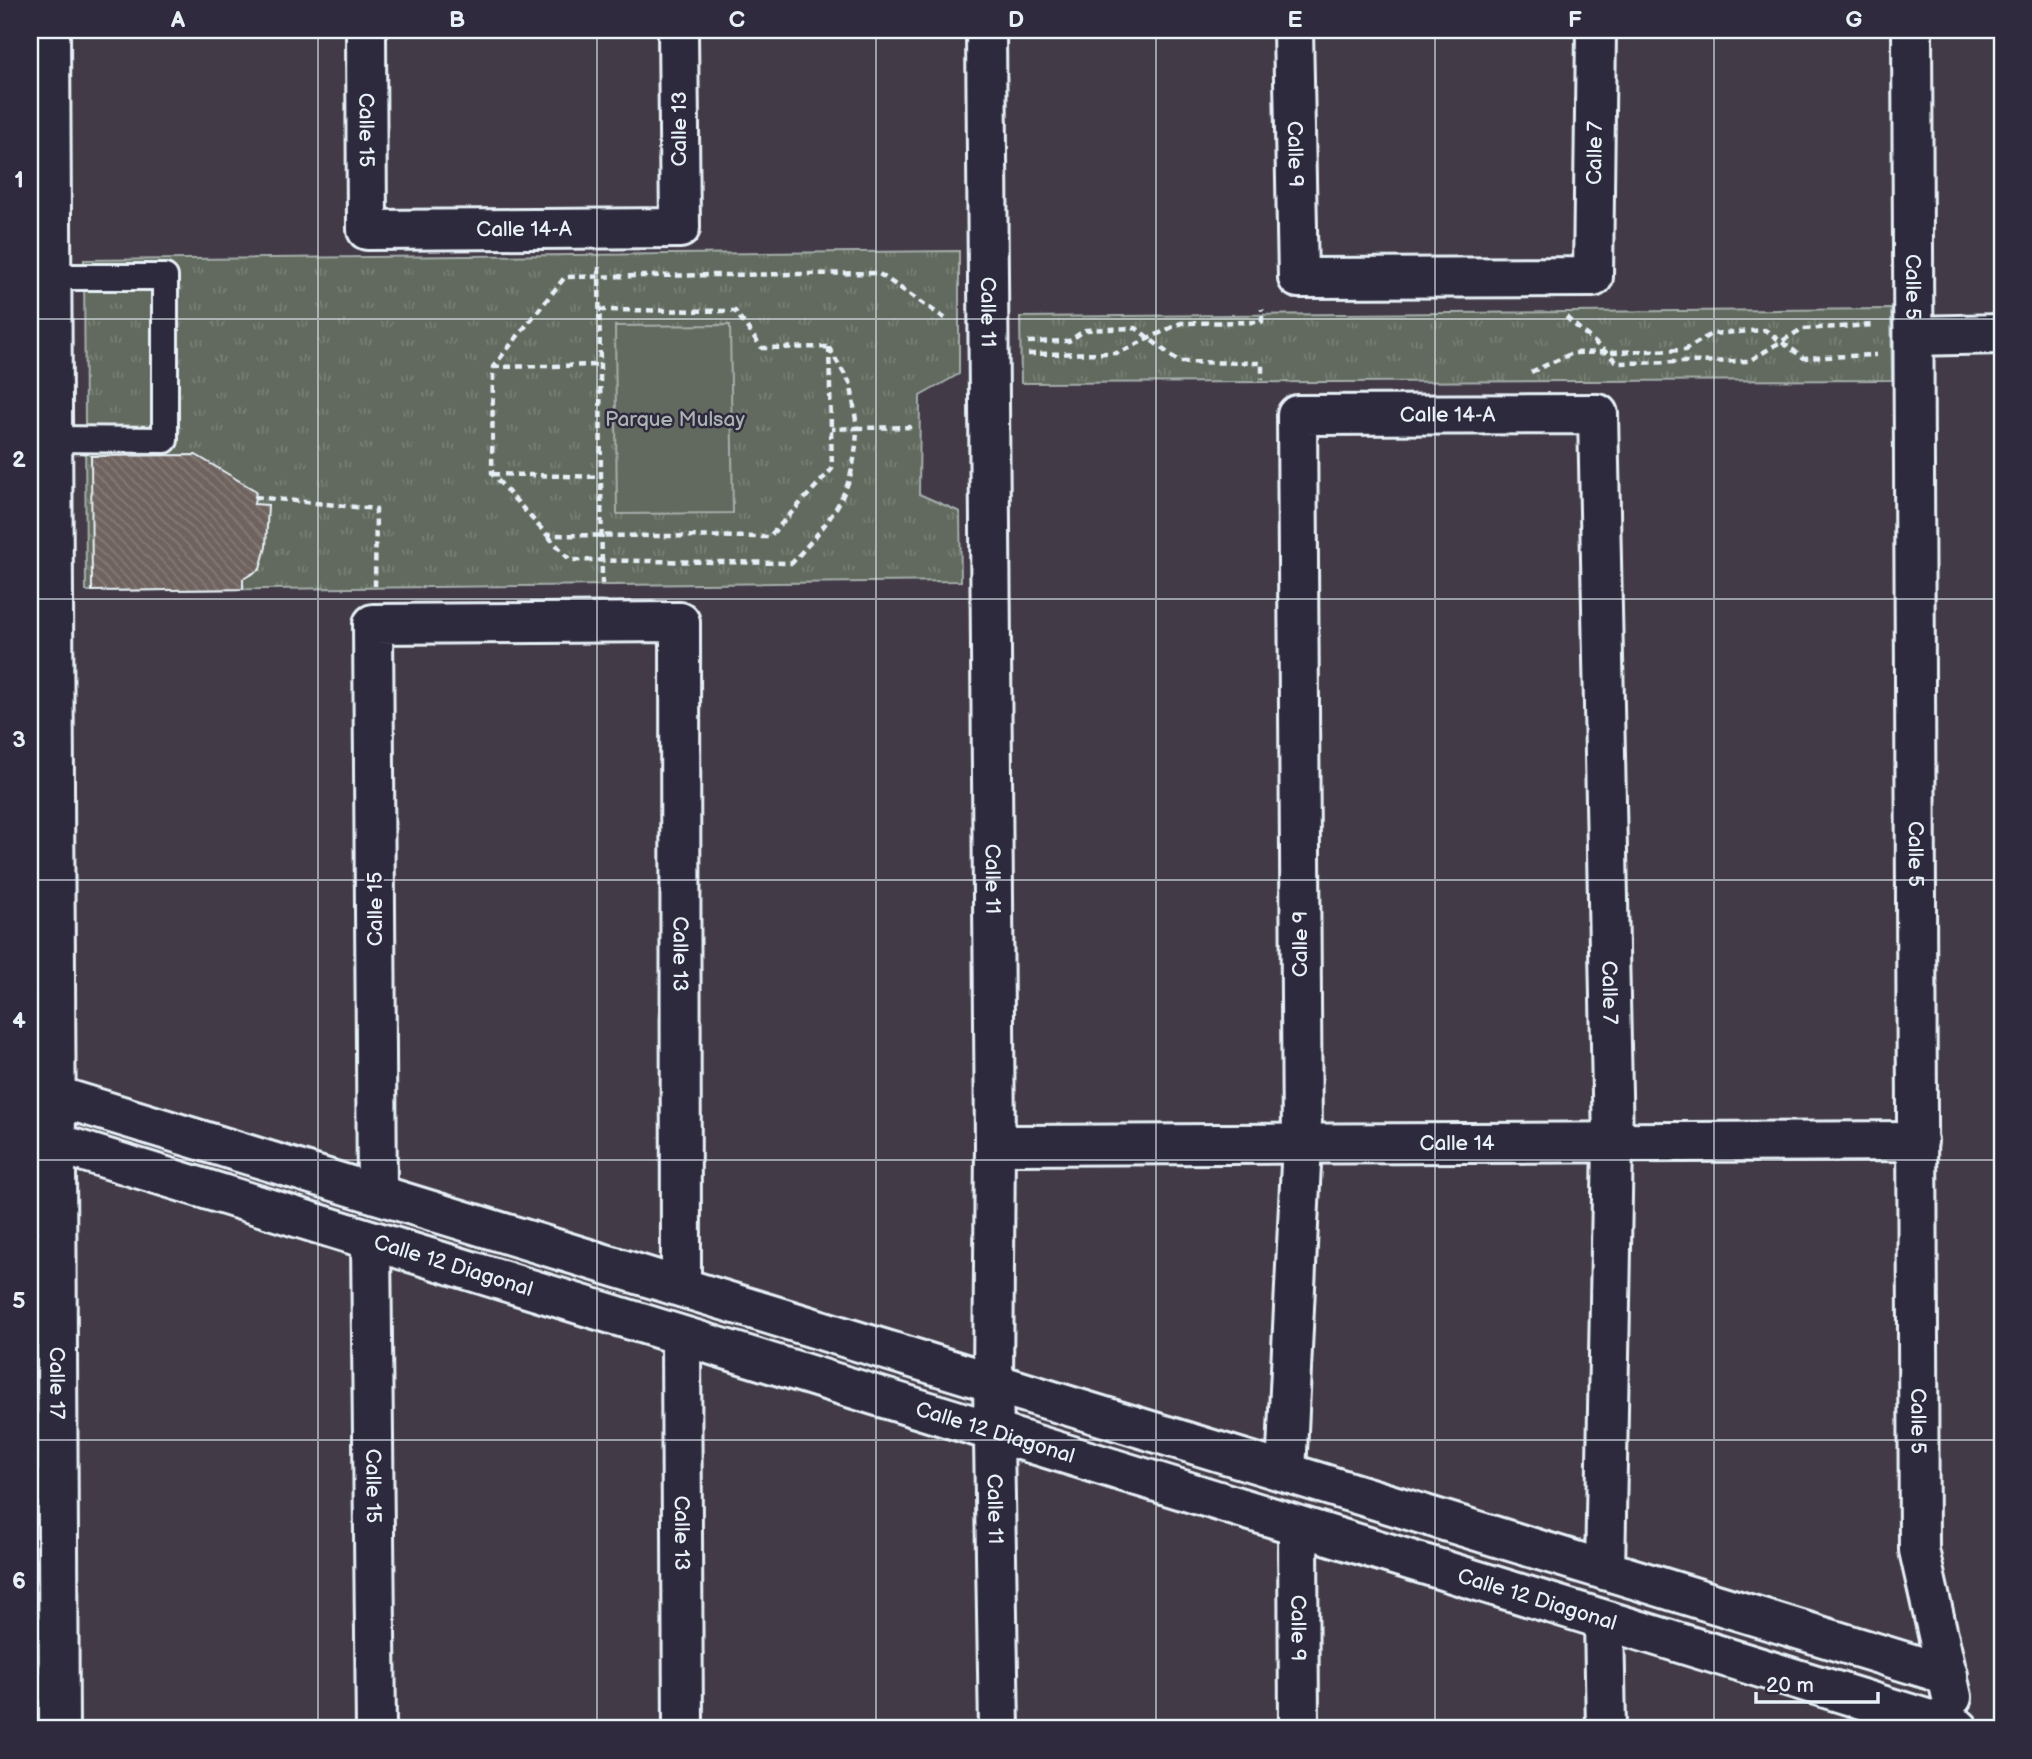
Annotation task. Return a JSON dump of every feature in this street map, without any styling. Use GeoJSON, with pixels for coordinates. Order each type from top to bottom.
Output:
{"type":"FeatureCollection","features":[{"type":"Feature","properties":{"kind":"street","name":"Calle 17"},"geometry":{"type":"LineString","coordinates":[[50,30],[52,439],[43,1139],[60,1729]]}},
{"type":"Feature","properties":{"kind":"street","name":"Calle 15"},"geometry":{"type":"LineString","coordinates":[[366,30],[367,230]]}},
{"type":"Feature","properties":{"kind":"street","name":"Calle 13"},"geometry":{"type":"LineString","coordinates":[[678,30],[680,228]]}},
{"type":"Feature","properties":{"kind":"street","name":"Calle 11"},"geometry":{"type":"LineString","coordinates":[[986,30],[995,1144],[993,1382],[996,1433],[999,1729]]}},
{"type":"Feature","properties":{"kind":"street","name":"Calle 9"},"geometry":{"type":"LineString","coordinates":[[1293,30],[1298,278],[1593,277]]}},
{"type":"Feature","properties":{"kind":"street","name":"Calle 7"},"geometry":{"type":"LineString","coordinates":[[1593,277],[1596,30]]}},
{"type":"Feature","properties":{"kind":"street","name":"Calle 5"},"geometry":{"type":"LineString","coordinates":[[1912,30],[1897,330],[1918,1142],[1919,1550],[1959,1729]]}},
{"type":"Feature","properties":{"kind":"street","name":"Calle 14-A"},"geometry":{"type":"LineString","coordinates":[[367,230],[680,228]]}},
{"type":"Feature","properties":{"kind":"street"},"geometry":{"type":"LineString","coordinates":[[1897,330],[2002,334]]}},
{"type":"Feature","properties":{"kind":"street","name":"Calle 14-A"},"geometry":{"type":"LineString","coordinates":[[1297,415],[1598,414]]}},
{"type":"Feature","properties":{"kind":"street","name":"Calle 7"},"geometry":{"type":"LineString","coordinates":[[1598,414],[1614,1142],[1605,1570]]}},
{"type":"Feature","properties":{"kind":"street","name":"Calle 9"},"geometry":{"type":"LineString","coordinates":[[1286,1472],[1302,1143],[1297,415]]}},
{"type":"Feature","properties":{"kind":"street","name":"Calle 15"},"geometry":{"type":"LineString","coordinates":[[374,607],[377,1194]]}},
{"type":"Feature","properties":{"kind":"street","name":"Calle 13"},"geometry":{"type":"LineString","coordinates":[[374,607],[680,622],[681,1287]]}},
{"type":"Feature","properties":{"kind":"street"},"geometry":{"type":"LineString","coordinates":[[43,1092],[1948,1675]]}},
{"type":"Feature","properties":{"kind":"street","name":"Calle 12 Diagonal"},"geometry":{"type":"LineString","coordinates":[[43,1139],[1959,1729]]}},
{"type":"Feature","properties":{"kind":"street","name":"Calle 14"},"geometry":{"type":"LineString","coordinates":[[995,1144],[1918,1142]]}},
{"type":"Feature","properties":{"kind":"street","name":"Calle 15"},"geometry":{"type":"LineString","coordinates":[[371,1241],[376,1729]]}},
{"type":"Feature","properties":{"kind":"street","name":"Calle 13"},"geometry":{"type":"LineString","coordinates":[[681,1337],[683,1729]]}},
{"type":"Feature","properties":{"kind":"street","name":"Calle 9"},"geometry":{"type":"LineString","coordinates":[[1298,1526],[1299,1729]]}},
{"type":"Feature","properties":{"kind":"street"},"geometry":{"type":"LineString","coordinates":[[1604,1620],[1606,1729]]}},
{"type":"Feature","properties":{"kind":"lane"},"geometry":{"type":"LineString","coordinates":[[51,277],[165,277],[164,440],[52,439]]}},
{"type":"Feature","properties":{"kind":"path"},"geometry":{"type":"LineString","coordinates":[[599,263],[602,589]]}},
{"type":"Feature","properties":{"kind":"path"},"geometry":{"type":"LineString","coordinates":[[829,347],[851,385],[858,428],[856,464],[832,518],[792,563],[570,560],[492,474],[494,367],[565,277],[878,273],[952,323]]}},
{"type":"Feature","properties":{"kind":"path"},"geometry":{"type":"LineString","coordinates":[[1023,354],[1118,353],[1181,323],[1262,322],[1262,309]]}},
{"type":"Feature","properties":{"kind":"path"},"geometry":{"type":"LineString","coordinates":[[599,310],[735,311],[762,348],[829,347]]}},
{"type":"Feature","properties":{"kind":"path"},"geometry":{"type":"LineString","coordinates":[[1565,317],[1618,363],[1749,361],[1802,329],[1897,330]]}},
{"type":"Feature","properties":{"kind":"path"},"geometry":{"type":"LineString","coordinates":[[1021,342],[1069,341],[1085,330],[1136,328],[1179,362],[1262,363],[1262,379]]}},
{"type":"Feature","properties":{"kind":"path"},"geometry":{"type":"LineString","coordinates":[[1526,374],[1573,353],[1685,350],[1711,334],[1765,330],[1804,358],[1880,355]]}},
{"type":"Feature","properties":{"kind":"path"},"geometry":{"type":"LineString","coordinates":[[547,535],[769,537],[832,469],[829,347]]}},
{"type":"Feature","properties":{"kind":"path"},"geometry":{"type":"LineString","coordinates":[[494,367],[600,365]]}},
{"type":"Feature","properties":{"kind":"path"},"geometry":{"type":"LineString","coordinates":[[831,429],[916,427]]}},
{"type":"Feature","properties":{"kind":"path"},"geometry":{"type":"LineString","coordinates":[[492,474],[601,477]]}},
{"type":"Feature","properties":{"kind":"path"},"geometry":{"type":"LineString","coordinates":[[255,497],[376,509],[374,607]]}},
{"type":"Feature","properties":{"kind":"green space","name":"Parque Mulsay"},"geometry":{"type":"Polygon","coordinates":[[[959,251],[959,374],[920,396],[919,494],[960,512],[961,581],[86,591],[84,260],[959,251]]]}},
{"type":"Feature","properties":{"kind":"green space"},"geometry":{"type":"Polygon","coordinates":[[[1891,309],[1892,380],[1021,383],[1020,317],[1891,309]]]}},
{"type":"Feature","properties":{"kind":"green space"},"geometry":{"type":"Polygon","coordinates":[[[730,325],[733,513],[617,514],[615,326],[730,325]]]}},
{"type":"Feature","properties":{"kind":"building"},"geometry":{"type":"Polygon","coordinates":[[[196,455],[256,491],[254,504],[268,505],[266,547],[260,569],[243,579],[243,589],[92,591],[91,456],[196,455]]]}}]}
